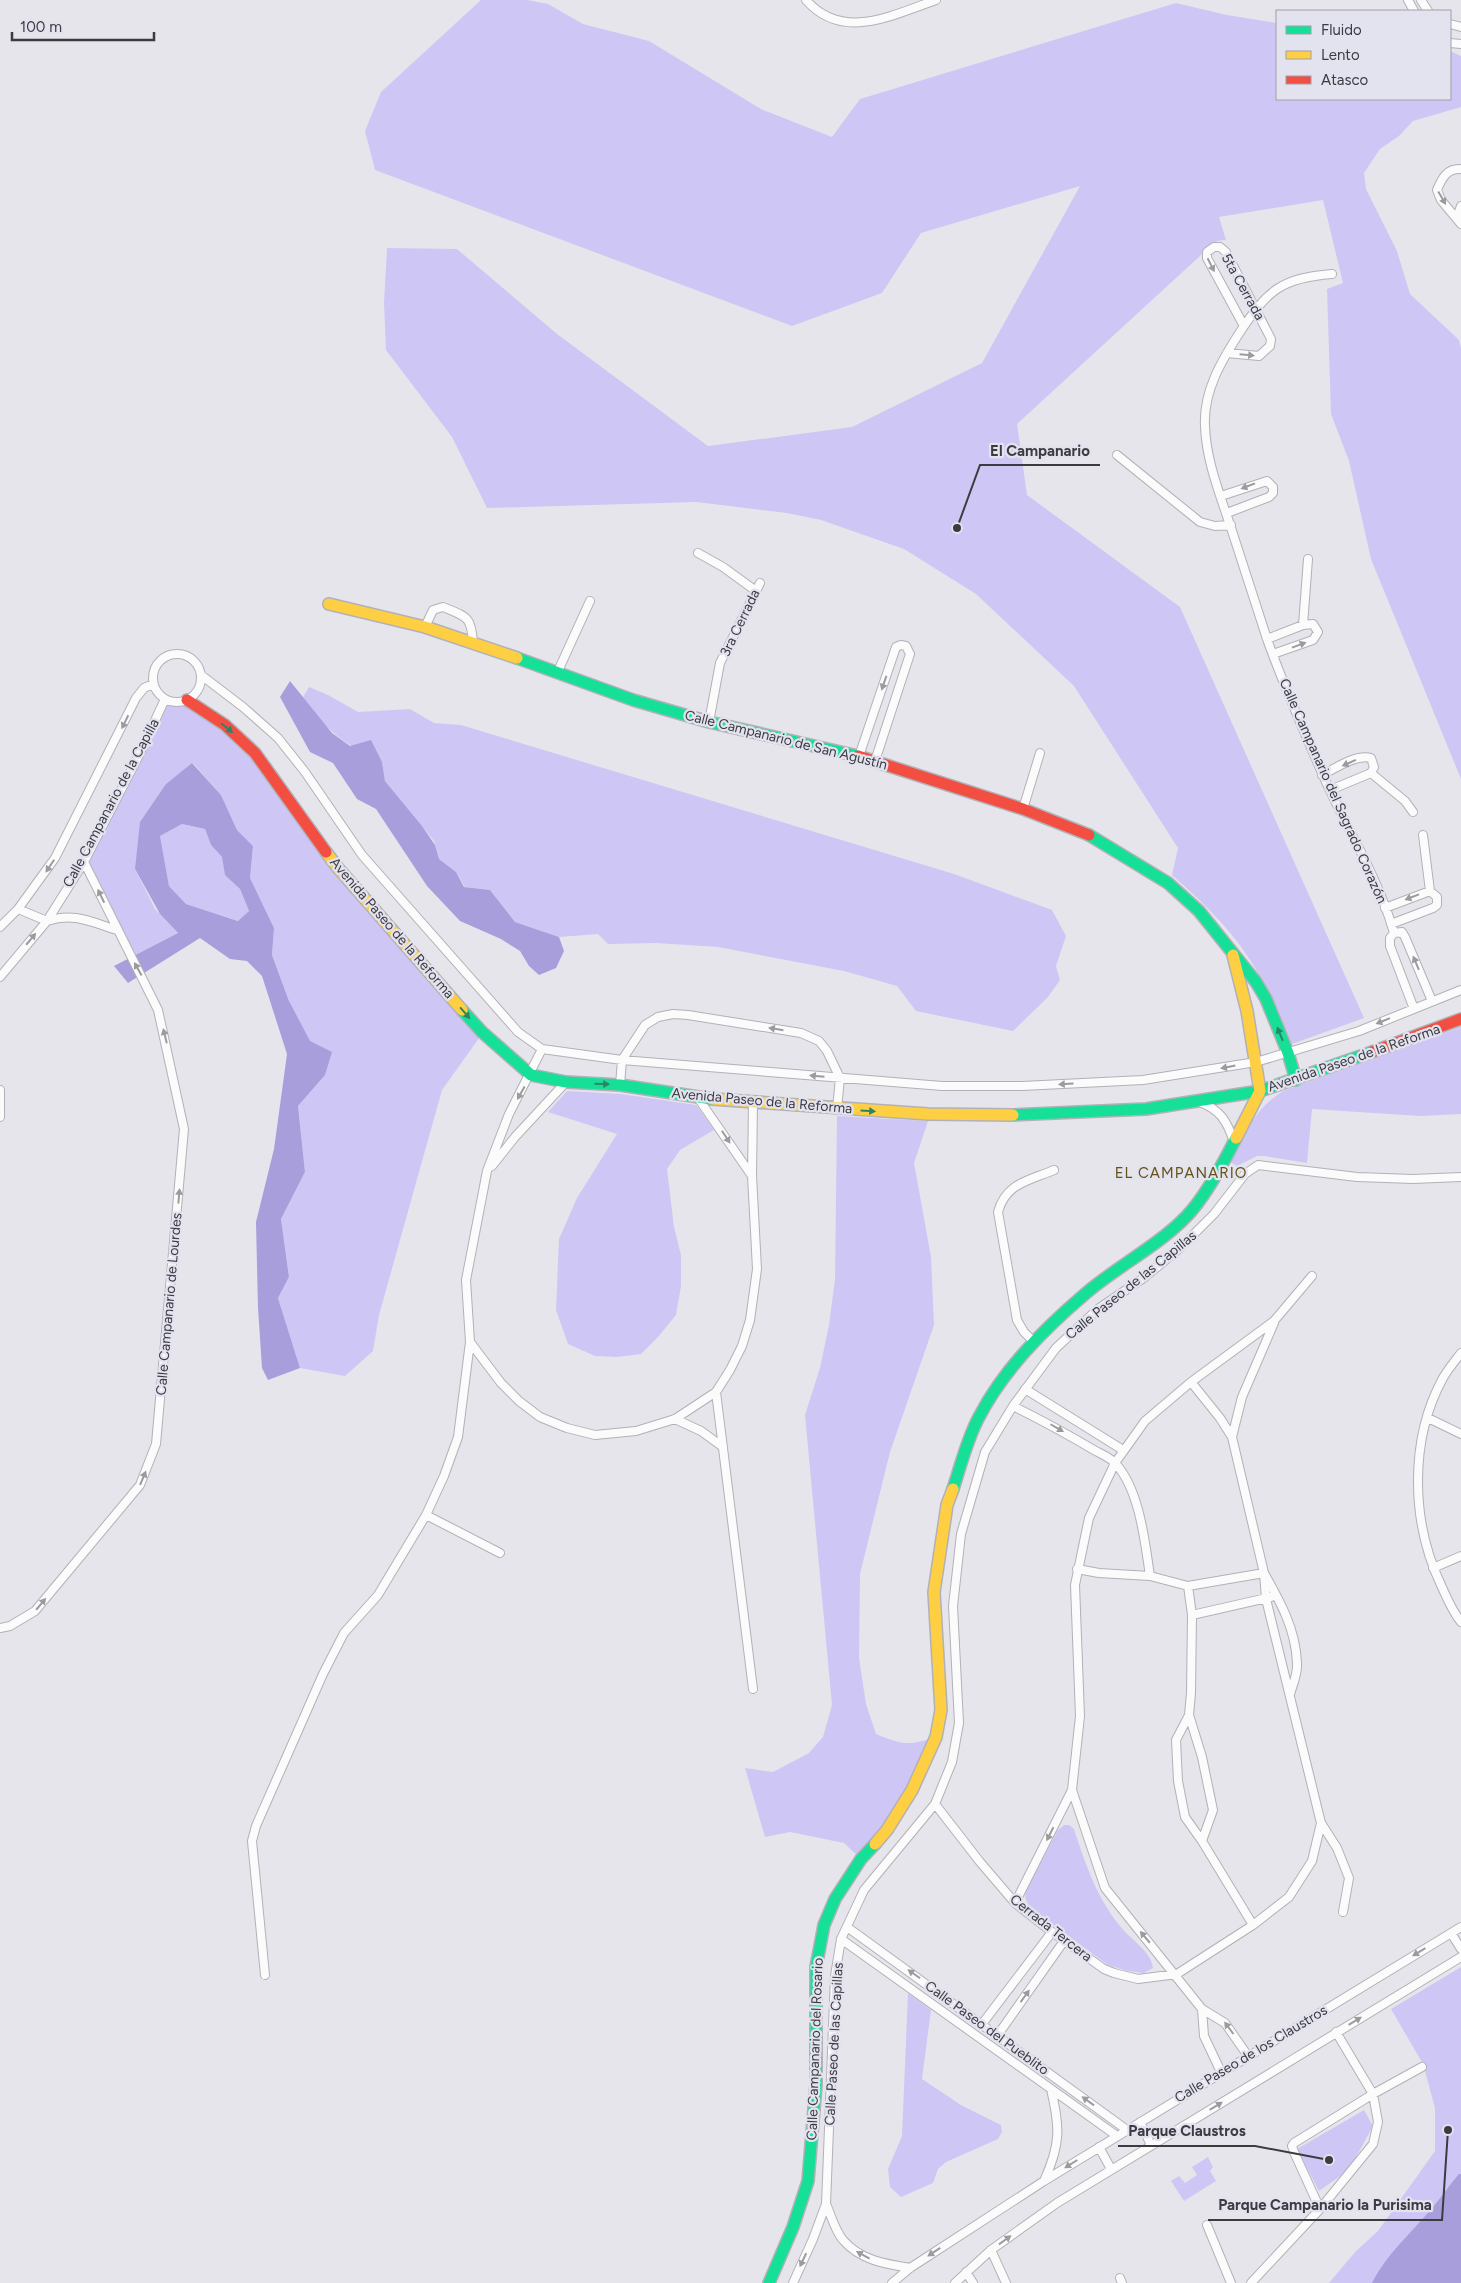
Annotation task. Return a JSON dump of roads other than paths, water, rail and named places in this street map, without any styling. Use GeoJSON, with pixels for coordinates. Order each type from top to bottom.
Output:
{"type":"FeatureCollection","features":[{"type":"Feature","properties":{"kind":"street"},"geometry":{"type":"LineString","coordinates":[[806,0],[816,12],[843,23],[879,19],[936,0]]}},
{"type":"Feature","properties":{"kind":"street"},"geometry":{"type":"LineString","coordinates":[[1459,221],[1441,200],[1437,190],[1442,177],[1449,171],[1461,170]]}},
{"type":"Feature","properties":{"kind":"street"},"geometry":{"type":"LineString","coordinates":[[1459,221],[1461,206]]}},
{"type":"Feature","properties":{"kind":"street","name":"5ta Cerrada"},"geometry":{"type":"LineString","coordinates":[[1226,353],[1259,356],[1270,346],[1268,332],[1226,252],[1220,247],[1214,247],[1207,252],[1207,258],[1244,326]]}},
{"type":"Feature","properties":{"kind":"street","name":"Calle Campanario del Sagrado Corazón"},"geometry":{"type":"LineString","coordinates":[[1332,274],[1289,281],[1273,290],[1256,309],[1226,353],[1214,377],[1207,397],[1205,426],[1211,461],[1221,496],[1267,639],[1322,774],[1371,874],[1392,924],[1394,933],[1390,938],[1390,946],[1414,1009]]}},
{"type":"Feature","properties":{"kind":"street"},"geometry":{"type":"LineString","coordinates":[[1117,455],[1200,522],[1215,526],[1231,525]]}},
{"type":"Feature","properties":{"kind":"street"},"geometry":{"type":"LineString","coordinates":[[1221,496],[1259,482],[1267,481],[1273,487],[1273,493],[1269,497],[1227,513]]}},
{"type":"Feature","properties":{"kind":"street"},"geometry":{"type":"LineString","coordinates":[[698,554],[723,567],[756,591]]}},
{"type":"Feature","properties":{"kind":"street"},"geometry":{"type":"LineString","coordinates":[[1303,625],[1308,559]]}},
{"type":"Feature","properties":{"kind":"street","name":"3ra Cerrada"},"geometry":{"type":"LineString","coordinates":[[709,722],[720,663],[760,582]]}},
{"type":"Feature","properties":{"kind":"street"},"geometry":{"type":"LineString","coordinates":[[558,671],[590,601]]}},
{"type":"Feature","properties":{"kind":"street","name":"Calle Campanario de San Agustín"},"geometry":{"type":"LineString","coordinates":[[329,604],[425,627],[558,671],[634,700],[709,722],[859,756],[1023,809],[1092,836],[1168,883],[1199,911],[1256,982],[1266,1000],[1288,1053],[1296,1080]]}},
{"type":"Feature","properties":{"kind":"street"},"geometry":{"type":"LineString","coordinates":[[425,627],[433,610],[443,607],[468,619],[471,624],[473,642]]}},
{"type":"Feature","properties":{"kind":"street"},"geometry":{"type":"LineString","coordinates":[[1267,639],[1303,625],[1313,624],[1318,632],[1316,638],[1273,654]]}},
{"type":"Feature","properties":{"kind":"street"},"geometry":{"type":"LineString","coordinates":[[859,756],[896,647],[900,645],[906,646],[910,654],[875,761]]}},
{"type":"Feature","properties":{"kind":"street"},"geometry":{"type":"LineString","coordinates":[[172,654],[185,655],[193,660],[198,666],[201,675],[200,685],[195,694],[187,700],[180,702],[165,699],[159,695],[153,684],[155,666],[160,660],[172,654]]}},
{"type":"Feature","properties":{"kind":"street","name":"Avenida Paseo de la Reforma"},"geometry":{"type":"LineString","coordinates":[[201,675],[243,707],[278,738],[362,855],[518,1032],[542,1049],[622,1060],[942,1086],[1022,1086],[1143,1080],[1256,1062],[1288,1053],[1359,1031],[1461,990]]}},
{"type":"Feature","properties":{"kind":"street","name":"Calle Campanario de la Capilla"},"geometry":{"type":"LineString","coordinates":[[0,927],[18,909],[55,858],[139,693],[153,684]]}},
{"type":"Feature","properties":{"kind":"street","name":"Calle Campanario de la Capilla"},"geometry":{"type":"LineString","coordinates":[[0,977],[47,920],[84,862],[138,757],[165,699]]}},
{"type":"Feature","properties":{"kind":"street","name":"Avenida Paseo de la Reforma"},"geometry":{"type":"LineString","coordinates":[[187,700],[225,725],[255,752],[338,868],[482,1032],[531,1075],[566,1082],[620,1084],[698,1098],[837,1109],[928,1114],[1022,1115],[1146,1109],[1260,1091],[1296,1080],[1461,1019]]}},
{"type":"Feature","properties":{"kind":"street"},"geometry":{"type":"LineString","coordinates":[[1023,809],[1040,753]]}},
{"type":"Feature","properties":{"kind":"street"},"geometry":{"type":"LineString","coordinates":[[1322,774],[1366,757],[1371,758],[1374,763],[1371,773]]}},
{"type":"Feature","properties":{"kind":"street"},"geometry":{"type":"LineString","coordinates":[[1330,790],[1371,773]]}},
{"type":"Feature","properties":{"kind":"street"},"geometry":{"type":"LineString","coordinates":[[1371,773],[1405,801],[1413,812]]}},
{"type":"Feature","properties":{"kind":"street"},"geometry":{"type":"LineString","coordinates":[[1392,924],[1437,905],[1437,897],[1430,891],[1423,835]]}},
{"type":"Feature","properties":{"kind":"street","name":"Calle Campanario de Lourdes"},"geometry":{"type":"LineString","coordinates":[[0,1628],[10,1626],[35,1611],[140,1484],[156,1444],[184,1129],[166,1038],[158,1010],[84,862]]}},
{"type":"Feature","properties":{"kind":"street"},"geometry":{"type":"LineString","coordinates":[[1385,908],[1430,891]]}},
{"type":"Feature","properties":{"kind":"street"},"geometry":{"type":"LineString","coordinates":[[18,909],[47,920],[60,916],[74,917],[117,930]]}},
{"type":"Feature","properties":{"kind":"street"},"geometry":{"type":"LineString","coordinates":[[1394,933],[1402,932],[1405,937],[1432,1001]]}},
{"type":"Feature","properties":{"kind":"street","name":"Calle Campanario de San Agustín"},"geometry":{"type":"LineString","coordinates":[[1233,955],[1247,1011],[1260,1091]]}},
{"type":"Feature","properties":{"kind":"street"},"geometry":{"type":"LineString","coordinates":[[620,1084],[622,1060],[645,1025],[658,1017],[673,1014],[801,1033],[819,1041],[827,1051],[840,1078],[837,1109]]}},
{"type":"Feature","properties":{"kind":"street"},"geometry":{"type":"LineString","coordinates":[[265,1976],[252,1841],[256,1826],[323,1674],[344,1632],[378,1595],[426,1515],[444,1476],[458,1437],[470,1342],[466,1280],[487,1172],[509,1114],[531,1075],[542,1049]]}},
{"type":"Feature","properties":{"kind":"street"},"geometry":{"type":"LineString","coordinates":[[487,1172],[521,1130],[566,1082]]}},
{"type":"Feature","properties":{"kind":"street"},"geometry":{"type":"LineString","coordinates":[[0,1090],[0,1117]]}},
{"type":"Feature","properties":{"kind":"street","name":"Calle Campanario del Rosario"},"geometry":{"type":"LineString","coordinates":[[769,2283],[793,2227],[808,2181],[816,2085],[816,1967],[824,1925],[835,1899],[861,1859],[887,1830],[912,1790],[930,1753],[941,1710],[934,1592],[947,1505],[978,1419],[995,1390],[1034,1342],[1087,1292],[1167,1232],[1192,1210],[1216,1175],[1260,1091]]}},
{"type":"Feature","properties":{"kind":"street"},"geometry":{"type":"LineString","coordinates":[[698,1098],[752,1176]]}},
{"type":"Feature","properties":{"kind":"street"},"geometry":{"type":"LineString","coordinates":[[470,1342],[501,1383],[519,1401],[540,1417],[567,1428],[595,1435],[636,1431],[675,1419],[716,1392],[742,1346],[750,1320],[758,1269],[752,1176],[754,1102]]}},
{"type":"Feature","properties":{"kind":"street"},"geometry":{"type":"LineString","coordinates":[[1197,1102],[1211,1106],[1223,1116],[1234,1142]]}},
{"type":"Feature","properties":{"kind":"street","name":"Calle Paseo de las Capillas"},"geometry":{"type":"LineString","coordinates":[[793,2283],[826,2204],[835,1976],[841,1939],[864,1890],[935,1804],[952,1762],[959,1723],[953,1606],[962,1534],[985,1452],[1013,1406],[1056,1348],[1098,1309],[1145,1277],[1180,1248],[1214,1214],[1236,1184],[1253,1167],[1266,1164],[1306,1172],[1357,1177],[1413,1179],[1461,1177]]}},
{"type":"Feature","properties":{"kind":"street"},"geometry":{"type":"LineString","coordinates":[[1034,1342],[1024,1332],[1018,1320],[998,1212],[1002,1198],[1012,1188],[1054,1170]]}},
{"type":"Feature","properties":{"kind":"street"},"geometry":{"type":"LineString","coordinates":[[1015,1903],[1072,1790],[1080,1716],[1075,1586],[1077,1568],[1090,1518],[1115,1463],[1145,1421],[1191,1382],[1274,1321],[1312,1276]]}},
{"type":"Feature","properties":{"kind":"street"},"geometry":{"type":"LineString","coordinates":[[1232,1437],[1242,1397],[1274,1321]]}},
{"type":"Feature","properties":{"kind":"street"},"geometry":{"type":"LineString","coordinates":[[1461,1353],[1443,1378],[1428,1418],[1419,1454],[1421,1529],[1433,1568],[1455,1614],[1461,1622]]}},
{"type":"Feature","properties":{"kind":"street"},"geometry":{"type":"LineString","coordinates":[[1191,1382],[1220,1418],[1232,1437],[1264,1573],[1266,1599],[1321,1823],[1337,1848],[1349,1878],[1342,1912]]}},
{"type":"Feature","properties":{"kind":"street"},"geometry":{"type":"LineString","coordinates":[[1025,1389],[1123,1450]]}},
{"type":"Feature","properties":{"kind":"street"},"geometry":{"type":"LineString","coordinates":[[716,1392],[753,1689]]}},
{"type":"Feature","properties":{"kind":"street"},"geometry":{"type":"LineString","coordinates":[[1013,1406],[1053,1425],[1115,1463],[1125,1478],[1134,1500],[1144,1536],[1150,1576]]}},
{"type":"Feature","properties":{"kind":"street"},"geometry":{"type":"LineString","coordinates":[[1428,1418],[1461,1434]]}},
{"type":"Feature","properties":{"kind":"street"},"geometry":{"type":"LineString","coordinates":[[675,1419],[701,1431],[723,1447]]}},
{"type":"Feature","properties":{"kind":"street"},"geometry":{"type":"LineString","coordinates":[[426,1515],[500,1552]]}},
{"type":"Feature","properties":{"kind":"street"},"geometry":{"type":"LineString","coordinates":[[1433,1568],[1461,1556]]}},
{"type":"Feature","properties":{"kind":"street"},"geometry":{"type":"LineString","coordinates":[[1077,1568],[1099,1573],[1150,1576],[1188,1586],[1264,1573]]}},
{"type":"Feature","properties":{"kind":"street"},"geometry":{"type":"LineString","coordinates":[[1264,1573],[1288,1620],[1298,1665],[1290,1696]]}},
{"type":"Feature","properties":{"kind":"street"},"geometry":{"type":"LineString","coordinates":[[1188,1586],[1192,1615],[1192,1693],[1189,1715],[1176,1740],[1178,1781],[1185,1816],[1253,1924]]}},
{"type":"Feature","properties":{"kind":"street"},"geometry":{"type":"LineString","coordinates":[[1192,1615],[1276,1596]]}},
{"type":"Feature","properties":{"kind":"street"},"geometry":{"type":"LineString","coordinates":[[1189,1715],[1202,1757],[1213,1810],[1202,1841]]}},
{"type":"Feature","properties":{"kind":"street"},"geometry":{"type":"LineString","coordinates":[[1072,1790],[1105,1888],[1177,1974],[1202,2008],[1225,2023],[1248,2056]]}},
{"type":"Feature","properties":{"kind":"street","name":"Cerrada Tercera"},"geometry":{"type":"LineString","coordinates":[[935,1804],[1015,1903],[1064,1942],[1114,1974],[1138,1979],[1177,1974]]}},
{"type":"Feature","properties":{"kind":"street"},"geometry":{"type":"LineString","coordinates":[[1177,1974],[1253,1924],[1289,1896],[1312,1861],[1321,1823]]}},
{"type":"Feature","properties":{"kind":"street","name":"Calle Paseo del Pueblito"},"geometry":{"type":"LineString","coordinates":[[847,1927],[959,2006],[996,2036],[1127,2130]]}},
{"type":"Feature","properties":{"kind":"street","name":"Calle Paseo de los Claustros"},"geometry":{"type":"LineString","coordinates":[[892,2283],[910,2268],[1044,2181],[1461,1927]]}},
{"type":"Feature","properties":{"kind":"street"},"geometry":{"type":"LineString","coordinates":[[982,2024],[1052,1932]]}},
{"type":"Feature","properties":{"kind":"street"},"geometry":{"type":"LineString","coordinates":[[1451,1933],[1461,1949]]}},
{"type":"Feature","properties":{"kind":"street","name":"Calle Paseo del Pueblito"},"geometry":{"type":"LineString","coordinates":[[841,1939],[1117,2136]]}},
{"type":"Feature","properties":{"kind":"street"},"geometry":{"type":"LineString","coordinates":[[996,2036],[1064,1942]]}},
{"type":"Feature","properties":{"kind":"street","name":"Calle Paseo de los Claustros"},"geometry":{"type":"LineString","coordinates":[[955,2283],[991,2250],[1057,2203],[1461,1957]]}},
{"type":"Feature","properties":{"kind":"street"},"geometry":{"type":"LineString","coordinates":[[951,2016],[959,2006]]}},
{"type":"Feature","properties":{"kind":"street"},"geometry":{"type":"LineString","coordinates":[[1202,2008],[1204,2036],[1221,2072]]}},
{"type":"Feature","properties":{"kind":"street"},"geometry":{"type":"LineString","coordinates":[[1251,2283],[1320,2209],[1373,2144],[1378,2122],[1373,2094],[1336,2032]]}},
{"type":"Feature","properties":{"kind":"street"},"geometry":{"type":"LineString","coordinates":[[1022,2067],[1029,2059]]}},
{"type":"Feature","properties":{"kind":"street"},"geometry":{"type":"LineString","coordinates":[[1320,2209],[1292,2146],[1373,2094],[1422,2067]]}},
{"type":"Feature","properties":{"kind":"street"},"geometry":{"type":"LineString","coordinates":[[1044,2181],[1054,2160],[1059,2135],[1051,2088]]}},
{"type":"Feature","properties":{"kind":"street"},"geometry":{"type":"LineString","coordinates":[[1140,2122],[1151,2145]]}},
{"type":"Feature","properties":{"kind":"street"},"geometry":{"type":"LineString","coordinates":[[1099,2147],[1112,2169]]}},
{"type":"Feature","properties":{"kind":"street"},"geometry":{"type":"LineString","coordinates":[[826,2204],[842,2239],[857,2253],[877,2262],[910,2268]]}},
{"type":"Feature","properties":{"kind":"street"},"geometry":{"type":"LineString","coordinates":[[1208,2226],[1231,2283]]}},
{"type":"Feature","properties":{"kind":"street"},"geometry":{"type":"LineString","coordinates":[[991,2250],[1006,2283]]}},
{"type":"Feature","properties":{"kind":"street"},"geometry":{"type":"LineString","coordinates":[[966,2272],[972,2283]]}},
{"type":"Feature","properties":{"kind":"place","name":"El Campanario"},"geometry":{"type":"Point","coordinates":[957,528]}},
{"type":"Feature","properties":{"kind":"place","name":"Parque Campanario la Purisima"},"geometry":{"type":"Point","coordinates":[1448,2130]}},
{"type":"Feature","properties":{"kind":"place","name":"Parque Claustros"},"geometry":{"type":"Point","coordinates":[1329,2160]}},
{"type":"Feature","properties":{"kind":"district","name":"EL CAMPANARIO"},"geometry":{"type":"Point","coordinates":[1181,1173]}}]}
